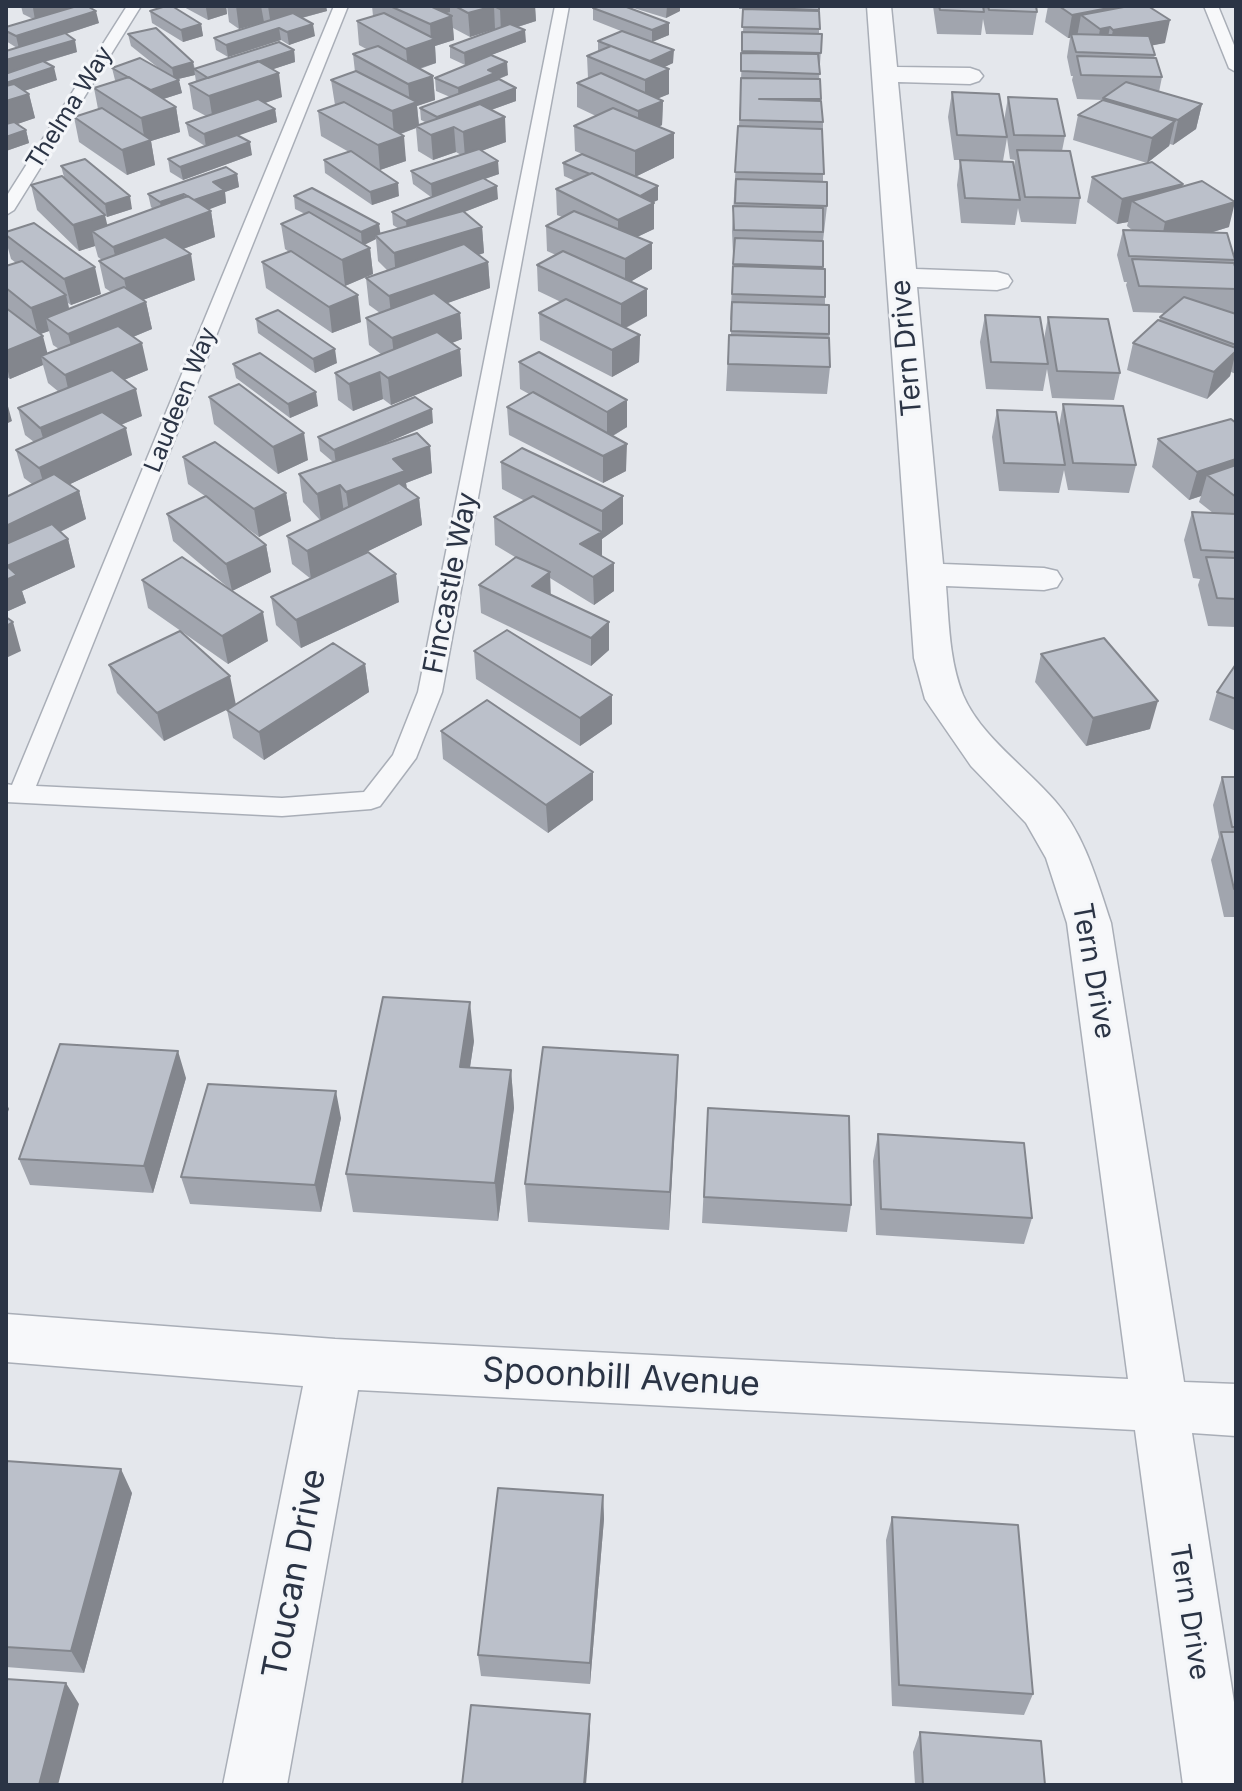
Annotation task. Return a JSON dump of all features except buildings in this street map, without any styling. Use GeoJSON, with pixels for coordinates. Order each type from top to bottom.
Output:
{"type":"FeatureCollection","features":[{"type":"Feature","properties":{"kind":"street","name":"Tern Drive"},"geometry":{"type":"LineString","coordinates":[[879,6],[933,658],[945,699],[985,756],[1042,813],[1068,858],[1089,923],[1215,1785]]}},
{"type":"Feature","properties":{"kind":"street"},"geometry":{"type":"LineString","coordinates":[[885,74],[970,76]]}},
{"type":"Feature","properties":{"kind":"street"},"geometry":{"type":"LineString","coordinates":[[901,277],[997,281]]}},
{"type":"Feature","properties":{"kind":"street"},"geometry":{"type":"LineString","coordinates":[[926,574],[1044,579]]}},
{"type":"Feature","properties":{"kind":"street","name":"Spoonbill Avenue"},"geometry":{"type":"LineString","coordinates":[[6,1338],[335,1364],[1236,1410]]}},
{"type":"Feature","properties":{"kind":"street","name":"Toucan Drive"},"geometry":{"type":"LineString","coordinates":[[255,1785],[335,1364]]}},
{"type":"Feature","properties":{"kind":"lane","name":"Thelma Way"},"geometry":{"type":"LineString","coordinates":[[6,210],[134,6]]}},
{"type":"Feature","properties":{"kind":"lane","name":"Laudeen Way"},"geometry":{"type":"LineString","coordinates":[[13,794],[341,6]]}},
{"type":"Feature","properties":{"kind":"lane","name":"Fincastle Way"},"geometry":{"type":"LineString","coordinates":[[13,794],[282,807],[371,800],[404,758],[430,692],[562,6]]}},
{"type":"Feature","properties":{"kind":"lane"},"geometry":{"type":"LineString","coordinates":[[1211,6],[1235,63]]}}]}
